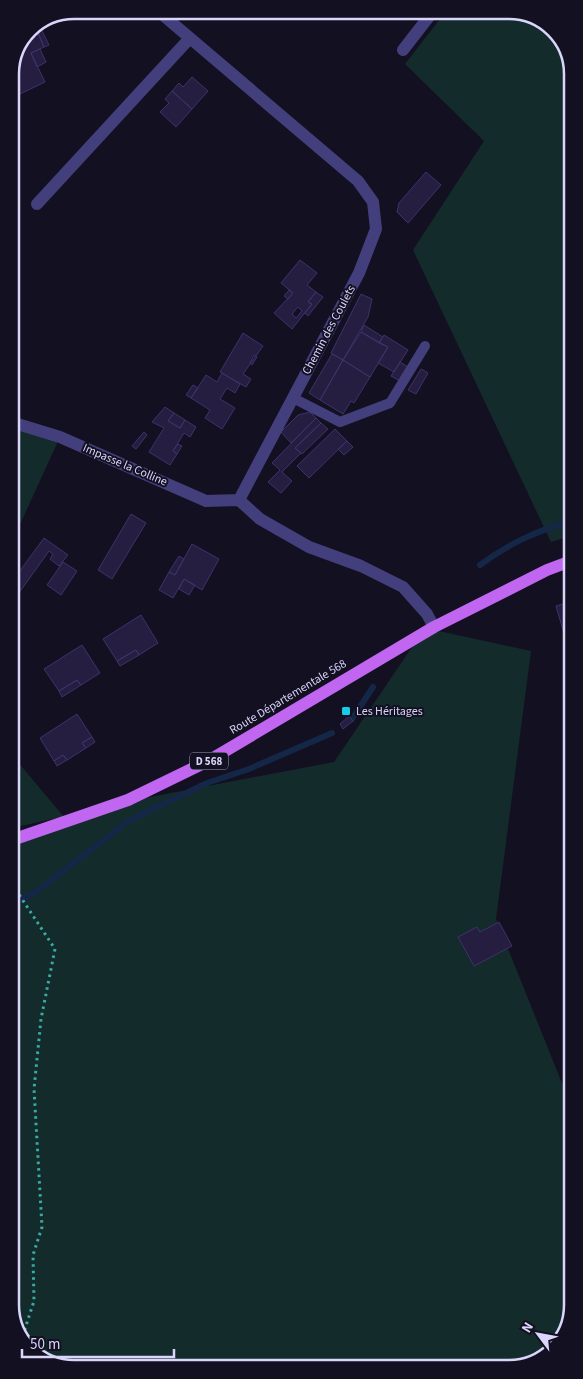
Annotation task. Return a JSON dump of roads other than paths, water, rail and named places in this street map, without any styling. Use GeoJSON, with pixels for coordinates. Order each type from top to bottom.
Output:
{"type":"FeatureCollection","features":[{"type":"Feature","properties":{"kind":"main road","name":"Route Départementale 568"},"geometry":{"type":"LineString","coordinates":[[19,838],[128,800],[210,760],[434,627],[547,570],[564,564]]}},
{"type":"Feature","properties":{"kind":"street","name":"Chemin des Coulets"},"geometry":{"type":"LineString","coordinates":[[168,19],[358,181],[373,202],[376,229],[359,273],[239,500]]}},
{"type":"Feature","properties":{"kind":"street"},"geometry":{"type":"LineString","coordinates":[[403,50],[427,19]]}},
{"type":"Feature","properties":{"kind":"street"},"geometry":{"type":"LineString","coordinates":[[37,204],[190,38]]}},
{"type":"Feature","properties":{"kind":"street","name":"Impasse la Colline"},"geometry":{"type":"LineString","coordinates":[[19,425],[68,441],[206,501],[239,500]]}},
{"type":"Feature","properties":{"kind":"street"},"geometry":{"type":"LineString","coordinates":[[239,500],[260,519],[309,547],[361,566],[403,587],[426,614],[434,627]]}},
{"type":"Feature","properties":{"kind":"lane"},"geometry":{"type":"LineString","coordinates":[[293,398],[340,422],[390,403],[425,346]]}},
{"type":"Feature","properties":{"kind":"waterway"},"geometry":{"type":"LineString","coordinates":[[480,565],[523,539],[564,523]]}},
{"type":"Feature","properties":{"kind":"waterway"},"geometry":{"type":"LineString","coordinates":[[352,719],[373,687]]}},
{"type":"Feature","properties":{"kind":"waterway"},"geometry":{"type":"LineString","coordinates":[[19,900],[36,892],[128,821],[207,783],[249,769],[332,733]]}},
{"type":"Feature","properties":{"kind":"place","name":"Les Héritages"},"geometry":{"type":"Point","coordinates":[346,711]}}]}
